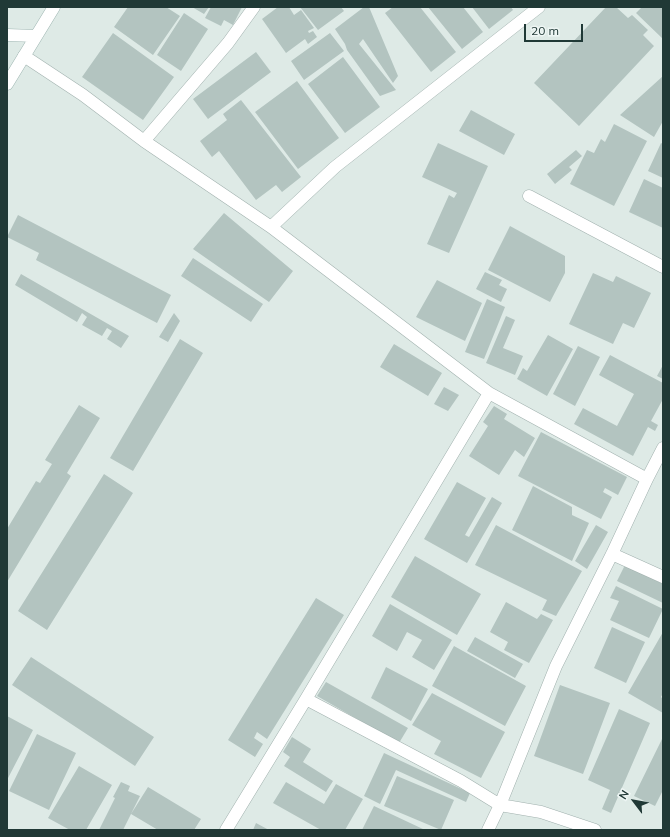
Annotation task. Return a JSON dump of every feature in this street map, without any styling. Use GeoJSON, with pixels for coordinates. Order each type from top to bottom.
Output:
{"type":"FeatureCollection","features":[{"type":"Feature","properties":{"kind":"street"},"geometry":{"type":"LineString","coordinates":[[7,84],[54,7]]}},
{"type":"Feature","properties":{"kind":"street"},"geometry":{"type":"LineString","coordinates":[[144,140],[228,43],[254,7]]}},
{"type":"Feature","properties":{"kind":"street"},"geometry":{"type":"LineString","coordinates":[[271,227],[334,167],[539,7]]}},
{"type":"Feature","properties":{"kind":"street"},"geometry":{"type":"LineString","coordinates":[[7,35],[36,36]]}},
{"type":"Feature","properties":{"kind":"street"},"geometry":{"type":"LineString","coordinates":[[24,56],[83,95],[144,140],[271,227],[489,393],[647,479]]}},
{"type":"Feature","properties":{"kind":"street"},"geometry":{"type":"LineString","coordinates":[[529,196],[663,267]]}},
{"type":"Feature","properties":{"kind":"street"},"geometry":{"type":"LineString","coordinates":[[226,830],[489,393]]}},
{"type":"Feature","properties":{"kind":"street"},"geometry":{"type":"LineString","coordinates":[[488,830],[500,805],[556,666],[663,448]]}},
{"type":"Feature","properties":{"kind":"street"},"geometry":{"type":"LineString","coordinates":[[612,554],[663,577]]}},
{"type":"Feature","properties":{"kind":"street"},"geometry":{"type":"LineString","coordinates":[[306,699],[461,781],[500,805],[541,812],[595,830]]}},
{"type":"Feature","properties":{"kind":"building"},"geometry":{"type":"Polygon","coordinates":[[[128,7],[166,7],[180,16],[153,55],[114,27],[128,7]]]}},
{"type":"Feature","properties":{"kind":"building"},"geometry":{"type":"Polygon","coordinates":[[[192,7],[209,7],[204,14],[192,7]]]}},
{"type":"Feature","properties":{"kind":"building"},"geometry":{"type":"Polygon","coordinates":[[[211,7],[242,7],[233,25],[224,20],[221,26],[205,18],[211,7]]]}},
{"type":"Feature","properties":{"kind":"building"},"geometry":{"type":"Polygon","coordinates":[[[278,7],[289,7],[294,15],[301,10],[314,28],[308,31],[309,33],[313,31],[317,37],[308,44],[305,39],[286,53],[262,19],[278,7]]]}},
{"type":"Feature","properties":{"kind":"building"},"geometry":{"type":"Polygon","coordinates":[[[300,7],[341,7],[344,11],[318,30],[300,7]]]}},
{"type":"Feature","properties":{"kind":"building"},"geometry":{"type":"Polygon","coordinates":[[[364,7],[369,7],[398,76],[393,83],[363,39],[359,44],[396,90],[380,96],[347,50],[345,44],[335,29],[364,7]]]}},
{"type":"Feature","properties":{"kind":"building"},"geometry":{"type":"Polygon","coordinates":[[[393,7],[420,7],[456,52],[431,72],[385,13],[393,7]]]}},
{"type":"Feature","properties":{"kind":"building"},"geometry":{"type":"Polygon","coordinates":[[[428,7],[463,7],[483,32],[462,49],[428,7]]]}},
{"type":"Feature","properties":{"kind":"building"},"geometry":{"type":"Polygon","coordinates":[[[472,7],[511,7],[513,10],[489,29],[472,7]]]}},
{"type":"Feature","properties":{"kind":"building"},"geometry":{"type":"Polygon","coordinates":[[[606,7],[616,7],[628,18],[632,15],[648,30],[643,35],[654,46],[579,126],[534,83],[606,7]]]}},
{"type":"Feature","properties":{"kind":"building"},"geometry":{"type":"Polygon","coordinates":[[[642,7],[663,7],[663,39],[636,13],[642,7]]]}},
{"type":"Feature","properties":{"kind":"building"},"geometry":{"type":"Polygon","coordinates":[[[184,13],[208,29],[181,71],[157,55],[184,13]]]}},
{"type":"Feature","properties":{"kind":"building"},"geometry":{"type":"Polygon","coordinates":[[[113,33],[174,77],[143,120],[82,77],[113,33]]]}},
{"type":"Feature","properties":{"kind":"building"},"geometry":{"type":"Polygon","coordinates":[[[330,33],[344,51],[304,80],[291,61],[330,33]]]}},
{"type":"Feature","properties":{"kind":"building"},"geometry":{"type":"Polygon","coordinates":[[[256,52],[271,72],[208,119],[193,99],[256,52]]]}},
{"type":"Feature","properties":{"kind":"building"},"geometry":{"type":"Polygon","coordinates":[[[343,57],[380,107],[345,133],[308,84],[343,57]]]}},
{"type":"Feature","properties":{"kind":"building"},"geometry":{"type":"Polygon","coordinates":[[[663,76],[663,121],[654,137],[620,115],[663,76]]]}},
{"type":"Feature","properties":{"kind":"building"},"geometry":{"type":"Polygon","coordinates":[[[297,81],[339,138],[298,169],[255,112],[297,81]]]}},
{"type":"Feature","properties":{"kind":"building"},"geometry":{"type":"Polygon","coordinates":[[[241,100],[301,177],[282,192],[276,185],[256,200],[219,151],[212,157],[200,141],[227,120],[223,114],[241,100]]]}},
{"type":"Feature","properties":{"kind":"building"},"geometry":{"type":"Polygon","coordinates":[[[471,110],[515,134],[504,155],[459,131],[471,110]]]}},
{"type":"Feature","properties":{"kind":"building"},"geometry":{"type":"Polygon","coordinates":[[[614,124],[647,141],[614,206],[570,184],[587,150],[594,153],[601,139],[605,142],[614,124]]]}},
{"type":"Feature","properties":{"kind":"building"},"geometry":{"type":"Polygon","coordinates":[[[438,143],[488,166],[449,253],[427,244],[449,195],[454,198],[457,193],[422,177],[438,143]]]}},
{"type":"Feature","properties":{"kind":"building"},"geometry":{"type":"Polygon","coordinates":[[[661,143],[663,144],[663,178],[648,171],[661,143]]]}},
{"type":"Feature","properties":{"kind":"building"},"geometry":{"type":"Polygon","coordinates":[[[576,150],[582,156],[569,167],[572,170],[555,184],[547,174],[576,150]]]}},
{"type":"Feature","properties":{"kind":"building"},"geometry":{"type":"Polygon","coordinates":[[[644,179],[663,188],[663,228],[629,212],[644,179]]]}},
{"type":"Feature","properties":{"kind":"building"},"geometry":{"type":"Polygon","coordinates":[[[224,213],[293,271],[269,302],[193,249],[224,213]]]}},
{"type":"Feature","properties":{"kind":"building"},"geometry":{"type":"Polygon","coordinates":[[[18,215],[171,295],[157,323],[36,260],[39,253],[7,237],[18,215]]]}},
{"type":"Feature","properties":{"kind":"building"},"geometry":{"type":"Polygon","coordinates":[[[510,226],[565,256],[565,273],[550,302],[488,270],[510,226]]]}},
{"type":"Feature","properties":{"kind":"building"},"geometry":{"type":"Polygon","coordinates":[[[193,258],[263,304],[251,322],[181,276],[193,258]]]}},
{"type":"Feature","properties":{"kind":"building"},"geometry":{"type":"Polygon","coordinates":[[[485,272],[502,280],[499,285],[507,289],[501,302],[476,289],[485,272]]]}},
{"type":"Feature","properties":{"kind":"building"},"geometry":{"type":"Polygon","coordinates":[[[593,273],[613,282],[616,276],[651,293],[634,328],[623,323],[613,344],[569,324],[593,273]]]}},
{"type":"Feature","properties":{"kind":"building"},"geometry":{"type":"Polygon","coordinates":[[[21,274],[129,336],[121,348],[107,339],[112,331],[107,328],[102,336],[82,325],[87,317],[82,313],[77,322],[15,285],[21,274]]]}},
{"type":"Feature","properties":{"kind":"building"},"geometry":{"type":"Polygon","coordinates":[[[437,280],[482,303],[465,341],[416,317],[437,280]]]}},
{"type":"Feature","properties":{"kind":"building"},"geometry":{"type":"Polygon","coordinates":[[[487,299],[505,307],[484,359],[465,352],[487,299]]]}},
{"type":"Feature","properties":{"kind":"building"},"geometry":{"type":"Polygon","coordinates":[[[174,313],[180,321],[168,342],[159,337],[174,313]]]}},
{"type":"Feature","properties":{"kind":"building"},"geometry":{"type":"Polygon","coordinates":[[[506,316],[515,320],[503,348],[523,356],[515,375],[486,363],[506,316]]]}},
{"type":"Feature","properties":{"kind":"building"},"geometry":{"type":"Polygon","coordinates":[[[548,335],[573,349],[547,396],[517,379],[523,368],[527,371],[548,335]]]}},
{"type":"Feature","properties":{"kind":"building"},"geometry":{"type":"Polygon","coordinates":[[[180,339],[203,353],[133,471],[110,458],[180,339]]]}},
{"type":"Feature","properties":{"kind":"building"},"geometry":{"type":"Polygon","coordinates":[[[394,344],[442,373],[428,396],[380,367],[394,344]]]}},
{"type":"Feature","properties":{"kind":"building"},"geometry":{"type":"Polygon","coordinates":[[[578,346],[600,357],[575,406],[553,394],[578,346]]]}},
{"type":"Feature","properties":{"kind":"building"},"geometry":{"type":"Polygon","coordinates":[[[610,355],[663,383],[663,399],[651,421],[658,425],[655,431],[648,427],[633,456],[574,424],[583,408],[617,426],[634,394],[599,375],[610,355]]]}},
{"type":"Feature","properties":{"kind":"building"},"geometry":{"type":"Polygon","coordinates":[[[663,365],[663,379],[657,376],[663,365]]]}},
{"type":"Feature","properties":{"kind":"building"},"geometry":{"type":"Polygon","coordinates":[[[444,387],[459,395],[448,411],[434,404],[444,387]]]}},
{"type":"Feature","properties":{"kind":"building"},"geometry":{"type":"Polygon","coordinates":[[[79,405],[100,418],[67,473],[71,476],[7,582],[7,529],[36,481],[40,483],[52,464],[45,460],[79,405]]]}},
{"type":"Feature","properties":{"kind":"building"},"geometry":{"type":"Polygon","coordinates":[[[494,406],[507,414],[504,419],[535,438],[524,457],[515,450],[499,475],[469,456],[488,426],[483,422],[494,406]]]}},
{"type":"Feature","properties":{"kind":"building"},"geometry":{"type":"Polygon","coordinates":[[[541,432],[627,477],[618,495],[605,488],[603,492],[612,497],[601,519],[518,476],[541,432]]]}},
{"type":"Feature","properties":{"kind":"building"},"geometry":{"type":"Polygon","coordinates":[[[104,474],[133,493],[47,630],[18,611],[104,474]]]}},
{"type":"Feature","properties":{"kind":"building"},"geometry":{"type":"Polygon","coordinates":[[[457,482],[486,498],[465,535],[469,537],[492,497],[502,503],[467,563],[424,539],[457,482]]]}},
{"type":"Feature","properties":{"kind":"building"},"geometry":{"type":"Polygon","coordinates":[[[533,486],[572,507],[572,515],[589,523],[572,561],[512,530],[533,486]]]}},
{"type":"Feature","properties":{"kind":"building"},"geometry":{"type":"Polygon","coordinates":[[[496,525],[582,571],[556,616],[542,610],[547,600],[475,565],[496,525]]]}},
{"type":"Feature","properties":{"kind":"building"},"geometry":{"type":"Polygon","coordinates":[[[596,525],[608,532],[587,569],[575,561],[596,525]]]}},
{"type":"Feature","properties":{"kind":"building"},"geometry":{"type":"Polygon","coordinates":[[[415,556],[481,594],[457,635],[391,597],[415,556]]]}},
{"type":"Feature","properties":{"kind":"building"},"geometry":{"type":"Polygon","coordinates":[[[625,565],[663,584],[663,603],[617,581],[625,565]]]}},
{"type":"Feature","properties":{"kind":"building"},"geometry":{"type":"Polygon","coordinates":[[[616,586],[663,609],[649,638],[610,620],[619,601],[610,598],[616,586]]]}},
{"type":"Feature","properties":{"kind":"building"},"geometry":{"type":"Polygon","coordinates":[[[316,598],[344,615],[267,739],[257,732],[254,738],[263,744],[255,757],[228,740],[316,598]]]}},
{"type":"Feature","properties":{"kind":"building"},"geometry":{"type":"Polygon","coordinates":[[[506,602],[537,619],[541,614],[553,620],[529,663],[504,650],[508,642],[490,632],[506,602]]]}},
{"type":"Feature","properties":{"kind":"building"},"geometry":{"type":"Polygon","coordinates":[[[390,604],[452,640],[434,670],[412,657],[422,640],[407,632],[397,651],[372,636],[390,604]]]}},
{"type":"Feature","properties":{"kind":"building"},"geometry":{"type":"Polygon","coordinates":[[[612,627],[645,642],[626,683],[594,668],[612,627]]]}},
{"type":"Feature","properties":{"kind":"building"},"geometry":{"type":"Polygon","coordinates":[[[663,632],[663,693],[661,697],[663,699],[663,713],[628,693],[663,632]]]}},
{"type":"Feature","properties":{"kind":"building"},"geometry":{"type":"Polygon","coordinates":[[[475,637],[523,664],[515,678],[467,651],[475,637]]]}},
{"type":"Feature","properties":{"kind":"building"},"geometry":{"type":"Polygon","coordinates":[[[454,646],[526,686],[505,726],[432,686],[454,646]]]}},
{"type":"Feature","properties":{"kind":"building"},"geometry":{"type":"Polygon","coordinates":[[[31,657],[154,737],[135,766],[12,685],[31,657]]]}},
{"type":"Feature","properties":{"kind":"building"},"geometry":{"type":"Polygon","coordinates":[[[386,667],[428,689],[411,721],[371,698],[386,667]]]}},
{"type":"Feature","properties":{"kind":"building"},"geometry":{"type":"Polygon","coordinates":[[[326,682],[408,728],[399,743],[317,696],[326,682]]]}},
{"type":"Feature","properties":{"kind":"building"},"geometry":{"type":"Polygon","coordinates":[[[560,685],[610,703],[583,774],[534,756],[560,685]]]}},
{"type":"Feature","properties":{"kind":"building"},"geometry":{"type":"Polygon","coordinates":[[[432,693],[505,732],[481,778],[434,754],[441,741],[412,725],[432,693]]]}},
{"type":"Feature","properties":{"kind":"building"},"geometry":{"type":"Polygon","coordinates":[[[619,709],[650,723],[611,813],[602,809],[610,790],[588,780],[619,709]]]}},
{"type":"Feature","properties":{"kind":"building"},"geometry":{"type":"Polygon","coordinates":[[[7,716],[33,730],[7,780],[7,716]]]}},
{"type":"Feature","properties":{"kind":"building"},"geometry":{"type":"Polygon","coordinates":[[[37,734],[76,753],[49,810],[9,791],[37,734]]]}},
{"type":"Feature","properties":{"kind":"building"},"geometry":{"type":"Polygon","coordinates":[[[292,737],[311,749],[303,762],[333,781],[326,792],[284,766],[290,757],[283,752],[292,737]]]}},
{"type":"Feature","properties":{"kind":"building"},"geometry":{"type":"Polygon","coordinates":[[[663,737],[663,790],[655,806],[634,796],[663,737]]]}},
{"type":"Feature","properties":{"kind":"building"},"geometry":{"type":"Polygon","coordinates":[[[384,753],[470,793],[466,802],[396,770],[380,804],[364,796],[384,753]]]}},
{"type":"Feature","properties":{"kind":"building"},"geometry":{"type":"Polygon","coordinates":[[[79,766],[112,785],[86,830],[70,830],[48,818],[79,766]]]}},
{"type":"Feature","properties":{"kind":"building"},"geometry":{"type":"Polygon","coordinates":[[[397,776],[454,800],[441,830],[384,806],[397,776]]]}},
{"type":"Feature","properties":{"kind":"building"},"geometry":{"type":"Polygon","coordinates":[[[121,782],[130,786],[128,791],[140,796],[123,830],[99,830],[115,798],[113,797],[121,782]]]}},
{"type":"Feature","properties":{"kind":"building"},"geometry":{"type":"Polygon","coordinates":[[[286,782],[324,804],[336,784],[363,799],[345,830],[321,830],[273,803],[286,782]]]}},
{"type":"Feature","properties":{"kind":"building"},"geometry":{"type":"Polygon","coordinates":[[[148,787],[201,819],[194,830],[158,830],[131,814],[148,787]]]}},
{"type":"Feature","properties":{"kind":"building"},"geometry":{"type":"Polygon","coordinates":[[[374,806],[425,830],[362,830],[374,806]]]}},
{"type":"Feature","properties":{"kind":"building"},"geometry":{"type":"Polygon","coordinates":[[[256,823],[269,830],[253,830],[256,823]]]}}]}
